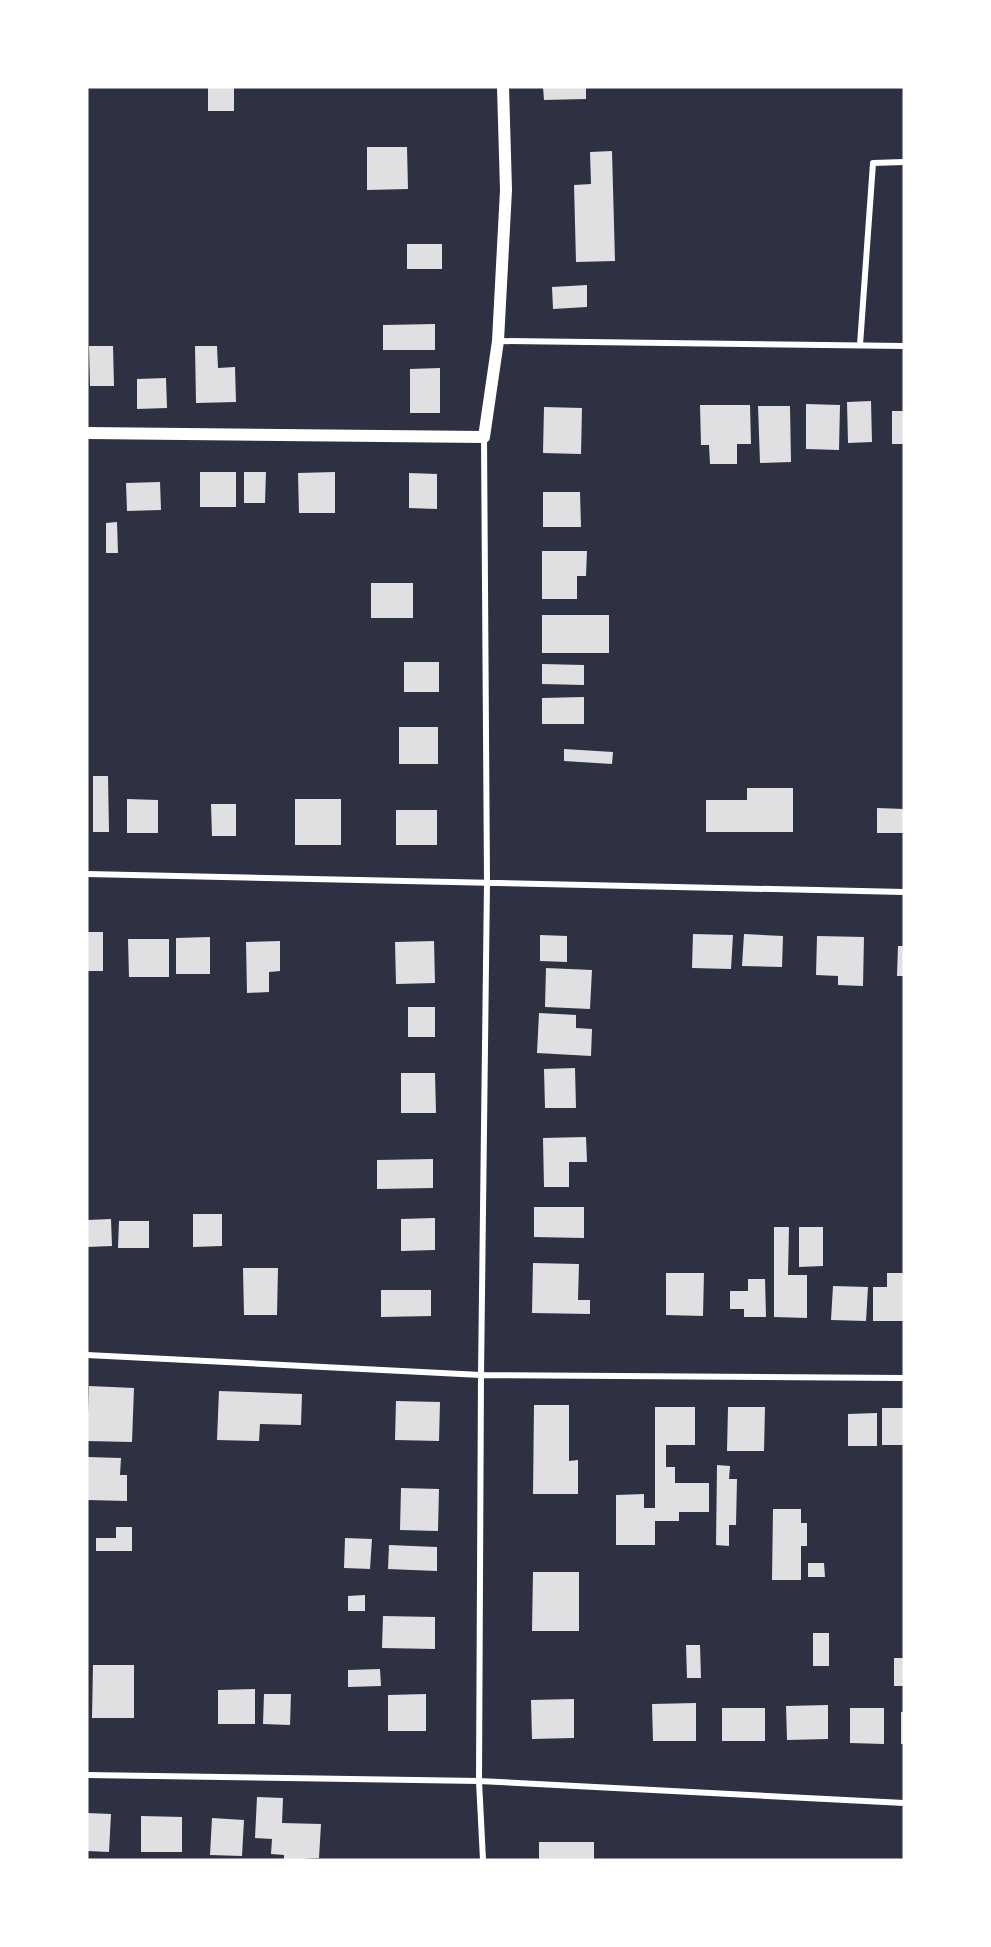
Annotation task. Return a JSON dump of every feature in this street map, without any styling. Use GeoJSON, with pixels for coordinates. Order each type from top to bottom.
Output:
{"type":"FeatureCollection","features":[{"type":"Feature","properties":{"kind":"main road"},"geometry":{"type":"LineString","coordinates":[[87,434],[484,437],[498,341],[506,190],[503,87]]}},
{"type":"Feature","properties":{"kind":"street"},"geometry":{"type":"LineString","coordinates":[[860,345],[873,163],[904,162]]}},
{"type":"Feature","properties":{"kind":"street"},"geometry":{"type":"LineString","coordinates":[[498,341],[904,346]]}},
{"type":"Feature","properties":{"kind":"street"},"geometry":{"type":"LineString","coordinates":[[483,1860],[479,1781],[487,882],[484,437]]}},
{"type":"Feature","properties":{"kind":"street"},"geometry":{"type":"LineString","coordinates":[[87,874],[904,892]]}},
{"type":"Feature","properties":{"kind":"street"},"geometry":{"type":"LineString","coordinates":[[87,1355],[481,1375],[904,1378]]}},
{"type":"Feature","properties":{"kind":"street"},"geometry":{"type":"LineString","coordinates":[[87,1774],[479,1781],[904,1803]]}},
{"type":"Feature","properties":{"kind":"building"},"geometry":{"type":"Polygon","coordinates":[[[208,87],[234,87],[234,111],[208,111],[208,87]]]}},
{"type":"Feature","properties":{"kind":"building"},"geometry":{"type":"Polygon","coordinates":[[[543,87],[586,87],[586,99],[544,100],[543,87]]]}},
{"type":"Feature","properties":{"kind":"building"},"geometry":{"type":"Polygon","coordinates":[[[367,147],[407,147],[408,189],[367,190],[367,147]]]}},
{"type":"Feature","properties":{"kind":"building"},"geometry":{"type":"Polygon","coordinates":[[[612,151],[615,261],[576,262],[574,185],[591,184],[590,152],[612,151]]]}},
{"type":"Feature","properties":{"kind":"building"},"geometry":{"type":"Polygon","coordinates":[[[407,244],[442,244],[442,269],[407,269],[407,244]]]}},
{"type":"Feature","properties":{"kind":"building"},"geometry":{"type":"Polygon","coordinates":[[[587,285],[587,307],[553,309],[552,287],[587,285]]]}},
{"type":"Feature","properties":{"kind":"building"},"geometry":{"type":"Polygon","coordinates":[[[435,324],[435,350],[383,350],[383,325],[435,324]]]}},
{"type":"Feature","properties":{"kind":"building"},"geometry":{"type":"Polygon","coordinates":[[[89,346],[113,346],[114,386],[90,386],[89,346]]]}},
{"type":"Feature","properties":{"kind":"building"},"geometry":{"type":"Polygon","coordinates":[[[195,346],[217,346],[218,368],[235,367],[236,402],[196,403],[195,346]]]}},
{"type":"Feature","properties":{"kind":"building"},"geometry":{"type":"Polygon","coordinates":[[[440,368],[440,413],[410,413],[410,369],[440,368]]]}},
{"type":"Feature","properties":{"kind":"building"},"geometry":{"type":"Polygon","coordinates":[[[166,378],[167,408],[137,409],[137,379],[166,378]]]}},
{"type":"Feature","properties":{"kind":"building"},"geometry":{"type":"Polygon","coordinates":[[[871,401],[872,442],[848,443],[847,402],[871,401]]]}},
{"type":"Feature","properties":{"kind":"building"},"geometry":{"type":"Polygon","coordinates":[[[806,404],[840,405],[839,450],[806,449],[806,404]]]}},
{"type":"Feature","properties":{"kind":"building"},"geometry":{"type":"Polygon","coordinates":[[[700,405],[750,405],[751,444],[737,444],[737,464],[710,464],[709,445],[701,445],[700,405]]]}},
{"type":"Feature","properties":{"kind":"building"},"geometry":{"type":"Polygon","coordinates":[[[758,406],[790,406],[791,462],[760,463],[758,406]]]}},
{"type":"Feature","properties":{"kind":"building"},"geometry":{"type":"Polygon","coordinates":[[[544,407],[582,408],[581,454],[543,453],[544,407]]]}},
{"type":"Feature","properties":{"kind":"building"},"geometry":{"type":"Polygon","coordinates":[[[892,411],[904,411],[904,444],[892,444],[892,411]]]}},
{"type":"Feature","properties":{"kind":"building"},"geometry":{"type":"Polygon","coordinates":[[[200,472],[236,472],[236,507],[200,507],[200,472]]]}},
{"type":"Feature","properties":{"kind":"building"},"geometry":{"type":"Polygon","coordinates":[[[244,472],[266,472],[265,503],[244,503],[244,472]]]}},
{"type":"Feature","properties":{"kind":"building"},"geometry":{"type":"Polygon","coordinates":[[[335,472],[335,513],[299,513],[298,473],[335,472]]]}},
{"type":"Feature","properties":{"kind":"building"},"geometry":{"type":"Polygon","coordinates":[[[409,473],[437,474],[437,509],[409,508],[409,473]]]}},
{"type":"Feature","properties":{"kind":"building"},"geometry":{"type":"Polygon","coordinates":[[[160,482],[161,510],[127,511],[126,483],[160,482]]]}},
{"type":"Feature","properties":{"kind":"building"},"geometry":{"type":"Polygon","coordinates":[[[543,492],[580,492],[581,527],[543,527],[543,492]]]}},
{"type":"Feature","properties":{"kind":"building"},"geometry":{"type":"Polygon","coordinates":[[[117,522],[118,553],[106,553],[106,523],[117,522]]]}},
{"type":"Feature","properties":{"kind":"building"},"geometry":{"type":"Polygon","coordinates":[[[542,551],[587,551],[586,576],[577,576],[577,599],[542,599],[542,551]]]}},
{"type":"Feature","properties":{"kind":"building"},"geometry":{"type":"Polygon","coordinates":[[[371,583],[413,583],[413,618],[371,618],[371,583]]]}},
{"type":"Feature","properties":{"kind":"building"},"geometry":{"type":"Polygon","coordinates":[[[542,615],[609,615],[609,653],[542,653],[542,615]]]}},
{"type":"Feature","properties":{"kind":"building"},"geometry":{"type":"Polygon","coordinates":[[[404,662],[439,662],[439,692],[404,692],[404,662]]]}},
{"type":"Feature","properties":{"kind":"building"},"geometry":{"type":"Polygon","coordinates":[[[542,664],[584,665],[584,685],[542,684],[542,664]]]}},
{"type":"Feature","properties":{"kind":"building"},"geometry":{"type":"Polygon","coordinates":[[[584,697],[584,724],[542,724],[542,698],[584,697]]]}},
{"type":"Feature","properties":{"kind":"building"},"geometry":{"type":"Polygon","coordinates":[[[399,727],[438,727],[438,764],[399,764],[399,727]]]}},
{"type":"Feature","properties":{"kind":"building"},"geometry":{"type":"Polygon","coordinates":[[[564,749],[613,752],[612,764],[564,761],[564,749]]]}},
{"type":"Feature","properties":{"kind":"building"},"geometry":{"type":"Polygon","coordinates":[[[93,776],[108,776],[109,832],[93,832],[93,776]]]}},
{"type":"Feature","properties":{"kind":"building"},"geometry":{"type":"Polygon","coordinates":[[[747,788],[793,788],[793,832],[706,832],[706,800],[747,800],[747,788]]]}},
{"type":"Feature","properties":{"kind":"building"},"geometry":{"type":"Polygon","coordinates":[[[127,799],[158,800],[158,833],[127,833],[127,799]]]}},
{"type":"Feature","properties":{"kind":"building"},"geometry":{"type":"Polygon","coordinates":[[[295,799],[341,799],[341,845],[295,845],[295,799]]]}},
{"type":"Feature","properties":{"kind":"building"},"geometry":{"type":"Polygon","coordinates":[[[211,804],[236,804],[236,836],[212,836],[211,804]]]}},
{"type":"Feature","properties":{"kind":"building"},"geometry":{"type":"Polygon","coordinates":[[[877,808],[904,809],[904,833],[877,833],[877,808]]]}},
{"type":"Feature","properties":{"kind":"building"},"geometry":{"type":"Polygon","coordinates":[[[396,810],[437,810],[437,845],[396,845],[396,810]]]}},
{"type":"Feature","properties":{"kind":"building"},"geometry":{"type":"Polygon","coordinates":[[[87,932],[103,932],[103,971],[87,971],[87,932]]]}},
{"type":"Feature","properties":{"kind":"building"},"geometry":{"type":"Polygon","coordinates":[[[693,934],[733,935],[731,969],[692,968],[693,934]]]}},
{"type":"Feature","properties":{"kind":"building"},"geometry":{"type":"Polygon","coordinates":[[[744,934],[783,936],[782,967],[742,966],[744,934]]]}},
{"type":"Feature","properties":{"kind":"building"},"geometry":{"type":"Polygon","coordinates":[[[540,935],[567,936],[567,962],[540,961],[540,935]]]}},
{"type":"Feature","properties":{"kind":"building"},"geometry":{"type":"Polygon","coordinates":[[[817,936],[864,937],[863,986],[838,985],[838,976],[816,975],[817,936]]]}},
{"type":"Feature","properties":{"kind":"building"},"geometry":{"type":"Polygon","coordinates":[[[210,937],[210,974],[176,974],[176,938],[210,937]]]}},
{"type":"Feature","properties":{"kind":"building"},"geometry":{"type":"Polygon","coordinates":[[[128,939],[169,939],[169,977],[129,977],[128,939]]]}},
{"type":"Feature","properties":{"kind":"building"},"geometry":{"type":"Polygon","coordinates":[[[280,941],[280,971],[269,972],[269,992],[247,993],[246,942],[280,941]]]}},
{"type":"Feature","properties":{"kind":"building"},"geometry":{"type":"Polygon","coordinates":[[[434,941],[435,983],[396,984],[395,942],[434,941]]]}},
{"type":"Feature","properties":{"kind":"building"},"geometry":{"type":"Polygon","coordinates":[[[898,946],[904,946],[904,976],[897,976],[898,946]]]}},
{"type":"Feature","properties":{"kind":"building"},"geometry":{"type":"Polygon","coordinates":[[[546,968],[592,970],[590,1009],[545,1007],[546,968]]]}},
{"type":"Feature","properties":{"kind":"building"},"geometry":{"type":"Polygon","coordinates":[[[408,1007],[435,1007],[435,1037],[408,1037],[408,1007]]]}},
{"type":"Feature","properties":{"kind":"building"},"geometry":{"type":"Polygon","coordinates":[[[539,1013],[576,1015],[576,1028],[592,1029],[591,1056],[537,1053],[539,1013]]]}},
{"type":"Feature","properties":{"kind":"building"},"geometry":{"type":"Polygon","coordinates":[[[575,1068],[576,1108],[545,1108],[544,1069],[575,1068]]]}},
{"type":"Feature","properties":{"kind":"building"},"geometry":{"type":"Polygon","coordinates":[[[401,1073],[435,1073],[436,1113],[401,1113],[401,1073]]]}},
{"type":"Feature","properties":{"kind":"building"},"geometry":{"type":"Polygon","coordinates":[[[586,1137],[587,1162],[569,1162],[569,1187],[544,1187],[543,1138],[586,1137]]]}},
{"type":"Feature","properties":{"kind":"building"},"geometry":{"type":"Polygon","coordinates":[[[433,1159],[433,1188],[377,1189],[377,1160],[433,1159]]]}},
{"type":"Feature","properties":{"kind":"building"},"geometry":{"type":"Polygon","coordinates":[[[534,1207],[584,1207],[584,1238],[534,1237],[534,1207]]]}},
{"type":"Feature","properties":{"kind":"building"},"geometry":{"type":"Polygon","coordinates":[[[193,1214],[222,1214],[222,1246],[193,1247],[193,1214]]]}},
{"type":"Feature","properties":{"kind":"building"},"geometry":{"type":"Polygon","coordinates":[[[435,1218],[435,1250],[401,1251],[401,1219],[435,1218]]]}},
{"type":"Feature","properties":{"kind":"building"},"geometry":{"type":"Polygon","coordinates":[[[111,1219],[112,1246],[87,1247],[87,1220],[111,1219]]]}},
{"type":"Feature","properties":{"kind":"building"},"geometry":{"type":"Polygon","coordinates":[[[119,1221],[149,1221],[149,1248],[118,1248],[119,1221]]]}},
{"type":"Feature","properties":{"kind":"building"},"geometry":{"type":"Polygon","coordinates":[[[774,1227],[789,1227],[788,1275],[807,1275],[807,1318],[774,1317],[774,1227]]]}},
{"type":"Feature","properties":{"kind":"building"},"geometry":{"type":"Polygon","coordinates":[[[799,1227],[823,1227],[823,1266],[799,1267],[799,1227]]]}},
{"type":"Feature","properties":{"kind":"building"},"geometry":{"type":"Polygon","coordinates":[[[533,1263],[579,1264],[578,1300],[590,1300],[590,1314],[532,1313],[533,1263]]]}},
{"type":"Feature","properties":{"kind":"building"},"geometry":{"type":"Polygon","coordinates":[[[243,1268],[278,1268],[277,1315],[244,1315],[243,1268]]]}},
{"type":"Feature","properties":{"kind":"building"},"geometry":{"type":"Polygon","coordinates":[[[666,1273],[704,1273],[703,1316],[666,1315],[666,1273]]]}},
{"type":"Feature","properties":{"kind":"building"},"geometry":{"type":"Polygon","coordinates":[[[887,1273],[904,1273],[904,1321],[873,1321],[873,1287],[887,1287],[887,1273]]]}},
{"type":"Feature","properties":{"kind":"building"},"geometry":{"type":"Polygon","coordinates":[[[748,1279],[765,1279],[766,1317],[744,1317],[744,1309],[730,1309],[730,1291],[748,1291],[748,1279]]]}},
{"type":"Feature","properties":{"kind":"building"},"geometry":{"type":"Polygon","coordinates":[[[833,1286],[868,1287],[866,1321],[831,1320],[833,1286]]]}},
{"type":"Feature","properties":{"kind":"building"},"geometry":{"type":"Polygon","coordinates":[[[381,1290],[431,1290],[431,1316],[381,1317],[381,1290]]]}},
{"type":"Feature","properties":{"kind":"building"},"geometry":{"type":"Polygon","coordinates":[[[89,1386],[134,1388],[132,1442],[87,1441],[89,1386]]]}},
{"type":"Feature","properties":{"kind":"building"},"geometry":{"type":"Polygon","coordinates":[[[219,1391],[302,1394],[301,1425],[260,1424],[259,1441],[217,1440],[219,1391]]]}},
{"type":"Feature","properties":{"kind":"building"},"geometry":{"type":"Polygon","coordinates":[[[396,1401],[440,1402],[439,1441],[395,1440],[396,1401]]]}},
{"type":"Feature","properties":{"kind":"building"},"geometry":{"type":"Polygon","coordinates":[[[534,1405],[569,1405],[569,1461],[578,1460],[578,1494],[533,1494],[534,1405]]]}},
{"type":"Feature","properties":{"kind":"building"},"geometry":{"type":"Polygon","coordinates":[[[655,1407],[695,1407],[695,1445],[666,1445],[666,1467],[675,1467],[675,1483],[709,1483],[709,1512],[679,1512],[679,1521],[655,1521],[655,1545],[616,1545],[616,1495],[644,1494],[644,1508],[655,1508],[655,1407]]]}},
{"type":"Feature","properties":{"kind":"building"},"geometry":{"type":"Polygon","coordinates":[[[728,1407],[765,1407],[764,1451],[727,1451],[728,1407]]]}},
{"type":"Feature","properties":{"kind":"building"},"geometry":{"type":"Polygon","coordinates":[[[882,1408],[904,1408],[904,1445],[882,1445],[882,1408]]]}},
{"type":"Feature","properties":{"kind":"building"},"geometry":{"type":"Polygon","coordinates":[[[877,1413],[877,1446],[848,1446],[848,1414],[877,1413]]]}},
{"type":"Feature","properties":{"kind":"building"},"geometry":{"type":"Polygon","coordinates":[[[87,1457],[121,1458],[120,1475],[127,1475],[127,1501],[87,1500],[87,1457]]]}},
{"type":"Feature","properties":{"kind":"building"},"geometry":{"type":"Polygon","coordinates":[[[717,1465],[730,1466],[729,1479],[737,1479],[736,1525],[729,1525],[729,1546],[716,1545],[717,1465]]]}},
{"type":"Feature","properties":{"kind":"building"},"geometry":{"type":"Polygon","coordinates":[[[401,1488],[439,1489],[438,1531],[400,1530],[401,1488]]]}},
{"type":"Feature","properties":{"kind":"building"},"geometry":{"type":"Polygon","coordinates":[[[773,1509],[801,1509],[801,1523],[807,1523],[807,1546],[801,1546],[801,1580],[772,1580],[773,1509]]]}},
{"type":"Feature","properties":{"kind":"building"},"geometry":{"type":"Polygon","coordinates":[[[116,1527],[132,1527],[132,1551],[96,1551],[96,1538],[116,1538],[116,1527]]]}},
{"type":"Feature","properties":{"kind":"building"},"geometry":{"type":"Polygon","coordinates":[[[345,1538],[372,1539],[370,1569],[344,1568],[345,1538]]]}},
{"type":"Feature","properties":{"kind":"building"},"geometry":{"type":"Polygon","coordinates":[[[389,1545],[437,1547],[437,1571],[388,1569],[389,1545]]]}},
{"type":"Feature","properties":{"kind":"building"},"geometry":{"type":"Polygon","coordinates":[[[808,1563],[824,1563],[825,1577],[808,1577],[808,1563]]]}},
{"type":"Feature","properties":{"kind":"building"},"geometry":{"type":"Polygon","coordinates":[[[533,1572],[579,1572],[579,1631],[532,1631],[533,1572]]]}},
{"type":"Feature","properties":{"kind":"building"},"geometry":{"type":"Polygon","coordinates":[[[365,1595],[365,1611],[348,1611],[348,1596],[365,1595]]]}},
{"type":"Feature","properties":{"kind":"building"},"geometry":{"type":"Polygon","coordinates":[[[383,1616],[435,1617],[435,1649],[382,1648],[383,1616]]]}},
{"type":"Feature","properties":{"kind":"building"},"geometry":{"type":"Polygon","coordinates":[[[813,1633],[829,1633],[829,1666],[813,1666],[813,1633]]]}},
{"type":"Feature","properties":{"kind":"building"},"geometry":{"type":"Polygon","coordinates":[[[686,1645],[700,1645],[701,1678],[687,1678],[686,1645]]]}},
{"type":"Feature","properties":{"kind":"building"},"geometry":{"type":"Polygon","coordinates":[[[894,1658],[904,1658],[904,1686],[894,1686],[894,1658]]]}},
{"type":"Feature","properties":{"kind":"building"},"geometry":{"type":"Polygon","coordinates":[[[93,1665],[134,1665],[134,1718],[92,1718],[93,1665]]]}},
{"type":"Feature","properties":{"kind":"building"},"geometry":{"type":"Polygon","coordinates":[[[380,1669],[381,1686],[348,1687],[348,1670],[380,1669]]]}},
{"type":"Feature","properties":{"kind":"building"},"geometry":{"type":"Polygon","coordinates":[[[255,1689],[255,1724],[218,1724],[218,1690],[255,1689]]]}},
{"type":"Feature","properties":{"kind":"building"},"geometry":{"type":"Polygon","coordinates":[[[264,1694],[291,1694],[290,1725],[263,1724],[264,1694]]]}},
{"type":"Feature","properties":{"kind":"building"},"geometry":{"type":"Polygon","coordinates":[[[426,1694],[426,1731],[388,1731],[388,1695],[426,1694]]]}},
{"type":"Feature","properties":{"kind":"building"},"geometry":{"type":"Polygon","coordinates":[[[574,1699],[574,1738],[532,1739],[531,1700],[574,1699]]]}},
{"type":"Feature","properties":{"kind":"building"},"geometry":{"type":"Polygon","coordinates":[[[696,1703],[696,1741],[653,1741],[652,1704],[696,1703]]]}},
{"type":"Feature","properties":{"kind":"building"},"geometry":{"type":"Polygon","coordinates":[[[828,1705],[828,1739],[787,1740],[786,1706],[828,1705]]]}},
{"type":"Feature","properties":{"kind":"building"},"geometry":{"type":"Polygon","coordinates":[[[722,1708],[765,1708],[765,1741],[722,1741],[722,1708]]]}},
{"type":"Feature","properties":{"kind":"building"},"geometry":{"type":"Polygon","coordinates":[[[850,1708],[884,1708],[884,1744],[850,1743],[850,1708]]]}},
{"type":"Feature","properties":{"kind":"building"},"geometry":{"type":"Polygon","coordinates":[[[901,1712],[904,1712],[904,1744],[901,1744],[901,1712]]]}},
{"type":"Feature","properties":{"kind":"building"},"geometry":{"type":"Polygon","coordinates":[[[257,1797],[283,1798],[282,1823],[321,1824],[319,1858],[284,1860],[284,1855],[271,1854],[272,1839],[255,1838],[257,1797]]]}},
{"type":"Feature","properties":{"kind":"building"},"geometry":{"type":"Polygon","coordinates":[[[87,1813],[111,1814],[109,1852],[87,1851],[87,1813]]]}},
{"type":"Feature","properties":{"kind":"building"},"geometry":{"type":"Polygon","coordinates":[[[141,1816],[182,1817],[182,1852],[141,1852],[141,1816]]]}},
{"type":"Feature","properties":{"kind":"building"},"geometry":{"type":"Polygon","coordinates":[[[212,1818],[244,1820],[242,1856],[210,1855],[212,1818]]]}},
{"type":"Feature","properties":{"kind":"building"},"geometry":{"type":"Polygon","coordinates":[[[539,1842],[594,1842],[594,1860],[539,1860],[539,1842]]]}}]}
